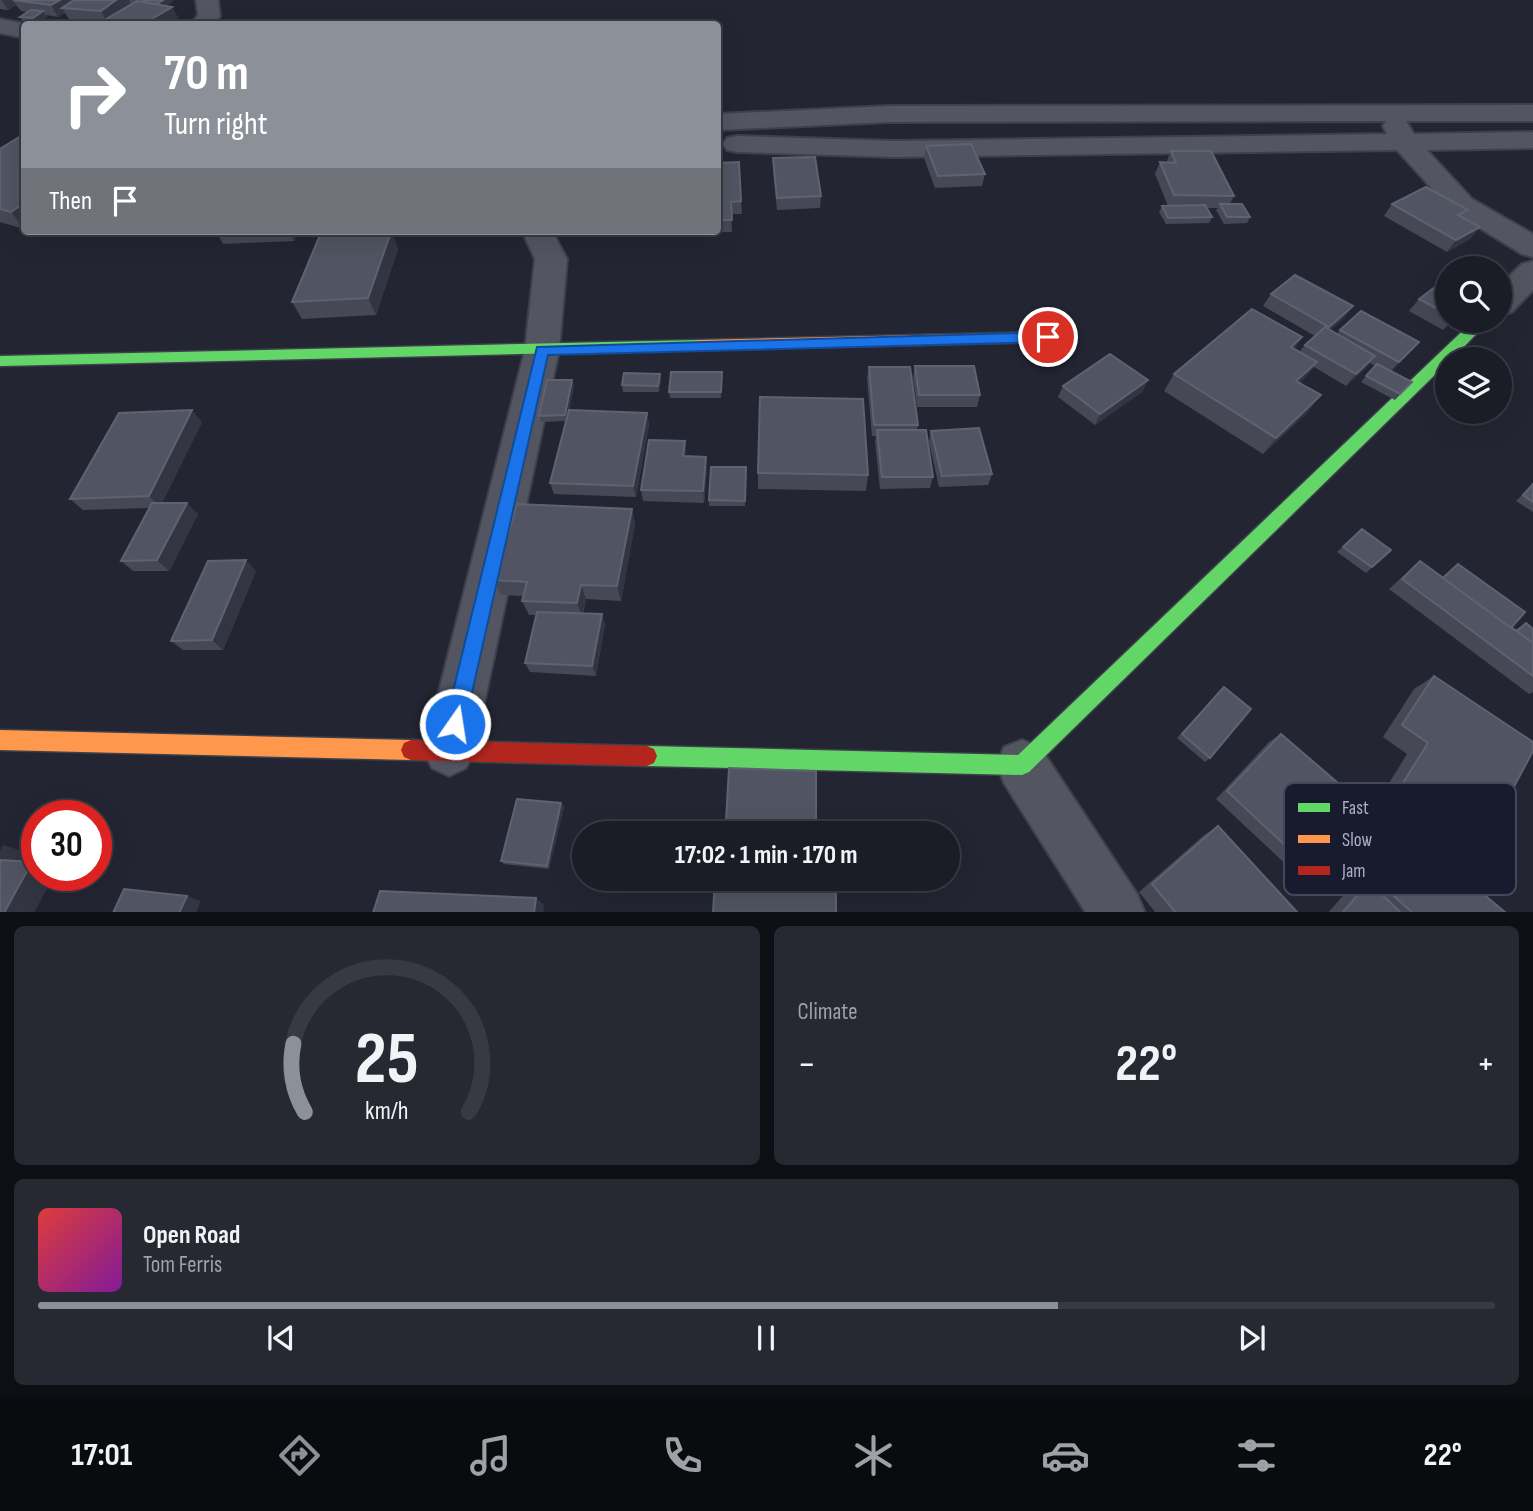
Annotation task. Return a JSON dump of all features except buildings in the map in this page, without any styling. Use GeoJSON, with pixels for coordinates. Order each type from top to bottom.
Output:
{"type":"FeatureCollection","features":[{"type":"Feature","properties":{"kind":"street"},"geometry":{"type":"LineString","coordinates":[[0,26],[21,30]]}},
{"type":"Feature","properties":{"kind":"street"},"geometry":{"type":"LineString","coordinates":[[721,122],[889,114],[1533,113]]}},
{"type":"Feature","properties":{"kind":"street"},"geometry":{"type":"LineString","coordinates":[[1390,115],[1405,142],[1462,205],[1533,247]]}},
{"type":"Feature","properties":{"kind":"street"},"geometry":{"type":"LineString","coordinates":[[721,143],[894,149],[1533,140]]}},
{"type":"Feature","properties":{"kind":"street"},"geometry":{"type":"LineString","coordinates":[[449,751],[542,350],[551,259],[539,235]]}},
{"type":"Feature","properties":{"kind":"street"},"geometry":{"type":"LineString","coordinates":[[1512,292],[1533,271]]}},
{"type":"Feature","properties":{"kind":"street"},"geometry":{"type":"LineString","coordinates":[[0,740],[1022,765],[1469,333]]}},
{"type":"Feature","properties":{"kind":"street"},"geometry":{"type":"LineString","coordinates":[[0,361],[1048,337]]}},
{"type":"Feature","properties":{"kind":"street"},"geometry":{"type":"LineString","coordinates":[[1022,765],[1118,912]]}},
{"type":"Feature","properties":{"kind":"traffic: fast"},"geometry":{"type":"LineString","coordinates":[[647,756],[1022,765],[1470,333]]}},
{"type":"Feature","properties":{"kind":"traffic: fast"},"geometry":{"type":"LineString","coordinates":[[0,361],[698,345]]}},
{"type":"Feature","properties":{"kind":"traffic: slow"},"geometry":{"type":"LineString","coordinates":[[698,345],[1048,337]]}},
{"type":"Feature","properties":{"kind":"traffic: slow"},"geometry":{"type":"LineString","coordinates":[[0,740],[411,750]]}},
{"type":"Feature","properties":{"kind":"traffic: jam"},"geometry":{"type":"LineString","coordinates":[[411,750],[647,756]]}},
{"type":"Feature","properties":{"kind":"route"},"geometry":{"type":"LineString","coordinates":[[455,724],[542,350],[1048,337]]}}]}
